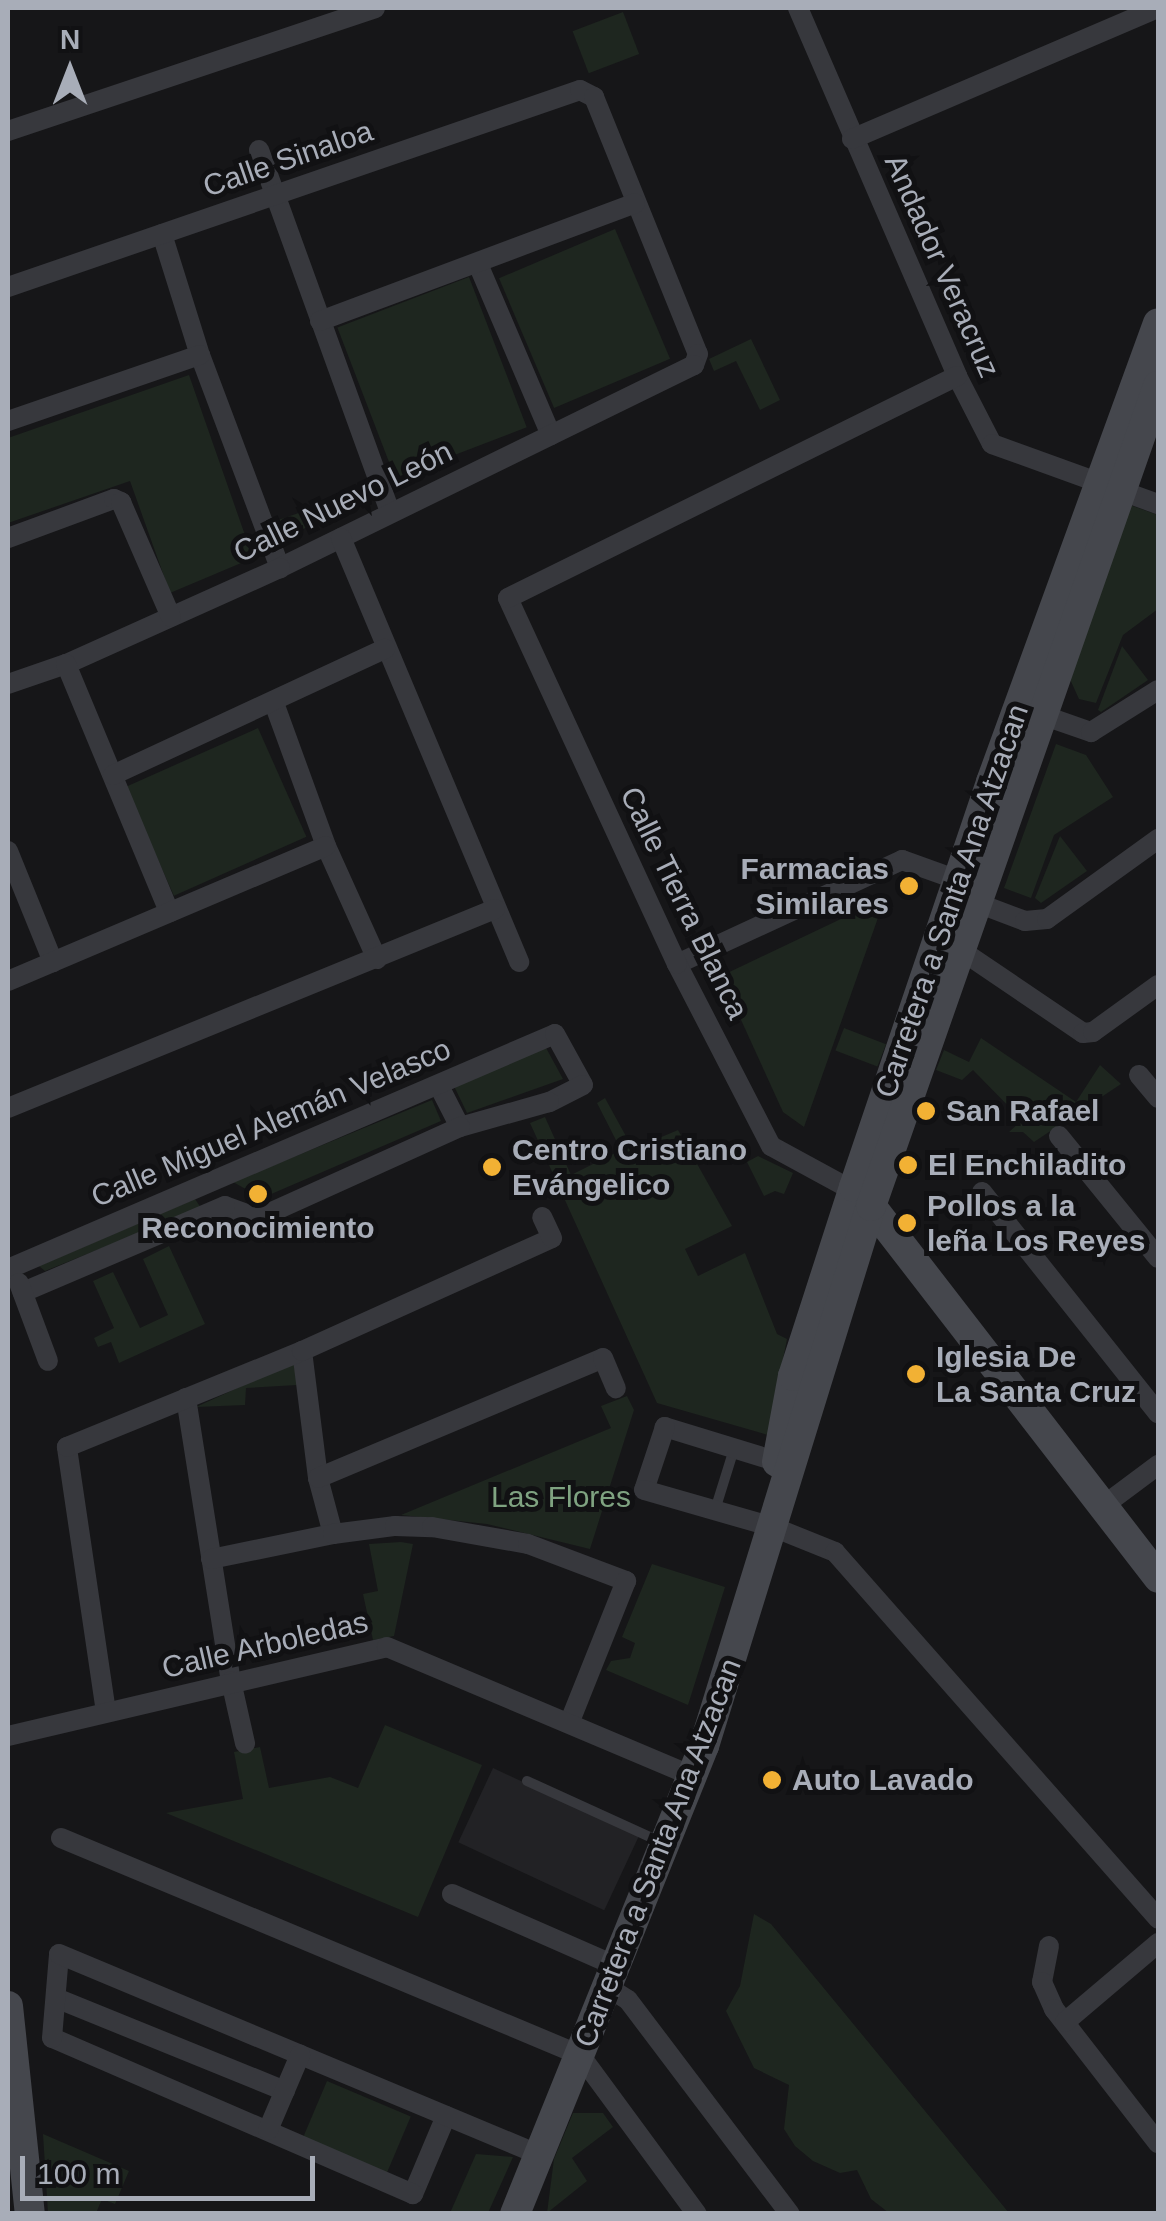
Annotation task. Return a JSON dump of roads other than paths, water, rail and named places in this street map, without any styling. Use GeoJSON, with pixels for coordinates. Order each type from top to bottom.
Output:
{"type":"FeatureCollection","features":[{"type":"Feature","properties":{"kind":"street"},"geometry":{"type":"LineString","coordinates":[[8,131],[375,8]]}},
{"type":"Feature","properties":{"kind":"street","name":"Andador Veracruz"},"geometry":{"type":"LineString","coordinates":[[798,8],[957,376],[992,444],[1158,504]]}},
{"type":"Feature","properties":{"kind":"street"},"geometry":{"type":"LineString","coordinates":[[852,139],[1158,8]]}},
{"type":"Feature","properties":{"kind":"street","name":"Calle Sinaloa"},"geometry":{"type":"LineString","coordinates":[[8,287],[580,90],[589,92],[635,203]]}},
{"type":"Feature","properties":{"kind":"street"},"geometry":{"type":"LineString","coordinates":[[260,150],[390,512]]}},
{"type":"Feature","properties":{"kind":"street"},"geometry":{"type":"LineString","coordinates":[[320,321],[635,203]]}},
{"type":"Feature","properties":{"kind":"street","name":"Calle Nuevo León"},"geometry":{"type":"LineString","coordinates":[[8,684],[66,664],[280,568],[697,361],[635,203]]}},
{"type":"Feature","properties":{"kind":"street"},"geometry":{"type":"LineString","coordinates":[[162,234],[200,355],[280,568]]}},
{"type":"Feature","properties":{"kind":"street"},"geometry":{"type":"LineString","coordinates":[[478,264],[551,436]]}},
{"type":"Feature","properties":{"kind":"street","name":"Carretera a Santa Ana Atzacan"},"geometry":{"type":"LineString","coordinates":[[523,2209],[540,2155],[693,1776],[773,1526],[784,1471],[792,1376],[980,904],[1044,716],[1158,324]]}},
{"type":"Feature","properties":{"kind":"street"},"geometry":{"type":"LineString","coordinates":[[8,422],[200,355]]}},
{"type":"Feature","properties":{"kind":"street","name":"Calle Tierra Blanca"},"geometry":{"type":"LineString","coordinates":[[863,1197],[781,1156],[771,1146],[677,964],[508,598],[957,376]]}},
{"type":"Feature","properties":{"kind":"street","name":"Carretera a Santa Ana Atzacan"},"geometry":{"type":"LineString","coordinates":[[784,1471],[854,1261],[863,1197],[958,880],[1109,486],[1158,386]]}},
{"type":"Feature","properties":{"kind":"street"},"geometry":{"type":"LineString","coordinates":[[8,538],[114,499],[122,502],[171,617]]}},
{"type":"Feature","properties":{"kind":"street"},"geometry":{"type":"LineString","coordinates":[[341,538],[384,649],[518,962]]}},
{"type":"Feature","properties":{"kind":"street"},"geometry":{"type":"LineString","coordinates":[[113,776],[384,649]]}},
{"type":"Feature","properties":{"kind":"street"},"geometry":{"type":"LineString","coordinates":[[66,664],[169,912]]}},
{"type":"Feature","properties":{"kind":"street"},"geometry":{"type":"LineString","coordinates":[[1044,716],[1091,732],[1158,690]]}},
{"type":"Feature","properties":{"kind":"street"},"geometry":{"type":"LineString","coordinates":[[274,703],[326,846],[377,959]]}},
{"type":"Feature","properties":{"kind":"street"},"geometry":{"type":"LineString","coordinates":[[980,904],[1025,922],[1047,920],[1158,839]]}},
{"type":"Feature","properties":{"kind":"street"},"geometry":{"type":"LineString","coordinates":[[8,981],[326,846]]}},
{"type":"Feature","properties":{"kind":"street"},"geometry":{"type":"LineString","coordinates":[[8,851],[53,962]]}},
{"type":"Feature","properties":{"kind":"street"},"geometry":{"type":"LineString","coordinates":[[677,964],[902,860],[958,880]]}},
{"type":"Feature","properties":{"kind":"street"},"geometry":{"type":"LineString","coordinates":[[8,1108],[495,909]]}},
{"type":"Feature","properties":{"kind":"street"},"geometry":{"type":"LineString","coordinates":[[962,952],[1083,1033],[1093,1032],[1158,984]]}},
{"type":"Feature","properties":{"kind":"street","name":"Calle Miguel Alemán Velasco"},"geometry":{"type":"LineString","coordinates":[[554,1034],[583,1084],[549,1102],[518,1107],[460,1127],[258,1218],[225,1206],[23,1292],[10,1268],[554,1034]]}},
{"type":"Feature","properties":{"kind":"street"},"geometry":{"type":"LineString","coordinates":[[1139,1075],[1158,1098]]}},
{"type":"Feature","properties":{"kind":"street"},"geometry":{"type":"LineString","coordinates":[[439,1086],[460,1127]]}},
{"type":"Feature","properties":{"kind":"street"},"geometry":{"type":"LineString","coordinates":[[1058,1136],[1158,1258]]}},
{"type":"Feature","properties":{"kind":"street"},"geometry":{"type":"LineString","coordinates":[[206,1182],[225,1206]]}},
{"type":"Feature","properties":{"kind":"street"},"geometry":{"type":"LineString","coordinates":[[982,1192],[1158,1412]]}},
{"type":"Feature","properties":{"kind":"street"},"geometry":{"type":"LineString","coordinates":[[863,1197],[1158,1578]]}},
{"type":"Feature","properties":{"kind":"street"},"geometry":{"type":"LineString","coordinates":[[106,1712],[68,1446],[302,1351],[552,1238],[542,1218]]}},
{"type":"Feature","properties":{"kind":"street"},"geometry":{"type":"LineString","coordinates":[[854,1261],[879,1242],[909,1255]]}},
{"type":"Feature","properties":{"kind":"street"},"geometry":{"type":"LineString","coordinates":[[23,1292],[48,1361]]}},
{"type":"Feature","properties":{"kind":"street"},"geometry":{"type":"LineString","coordinates":[[302,1351],[318,1478],[333,1534]]}},
{"type":"Feature","properties":{"kind":"street"},"geometry":{"type":"LineString","coordinates":[[318,1478],[603,1358],[616,1388]]}},
{"type":"Feature","properties":{"kind":"street"},"geometry":{"type":"LineString","coordinates":[[186,1398],[231,1681],[246,1743]]}},
{"type":"Feature","properties":{"kind":"street"},"geometry":{"type":"LineString","coordinates":[[784,1471],[734,1448],[664,1427],[644,1490],[773,1526],[835,1552],[1158,1919]]}},
{"type":"Feature","properties":{"kind":"street"},"geometry":{"type":"LineString","coordinates":[[1103,1506],[1158,1465]]}},
{"type":"Feature","properties":{"kind":"street"},"geometry":{"type":"LineString","coordinates":[[211,1558],[394,1526],[484,1535],[580,1561],[626,1581],[570,1722]]}},
{"type":"Feature","properties":{"kind":"street","name":"Calle Arboledas"},"geometry":{"type":"LineString","coordinates":[[8,1736],[388,1647],[693,1776]]}},
{"type":"Feature","properties":{"kind":"street"},"geometry":{"type":"LineString","coordinates":[[62,1838],[580,2055],[697,2214]]}},
{"type":"Feature","properties":{"kind":"street"},"geometry":{"type":"LineString","coordinates":[[452,1894],[613,1978],[790,2214]]}},
{"type":"Feature","properties":{"kind":"street"},"geometry":{"type":"LineString","coordinates":[[1065,2022],[1158,1943]]}},
{"type":"Feature","properties":{"kind":"street"},"geometry":{"type":"LineString","coordinates":[[1048,1946],[1042,1982],[1065,2022],[1158,2142]]}},
{"type":"Feature","properties":{"kind":"street"},"geometry":{"type":"LineString","coordinates":[[446,2116],[412,2194],[52,2038],[59,1954],[540,2155]]}},
{"type":"Feature","properties":{"kind":"street"},"geometry":{"type":"LineString","coordinates":[[56,1998],[284,2090]]}},
{"type":"Feature","properties":{"kind":"street"},"geometry":{"type":"LineString","coordinates":[[8,2019],[30,2214]]}},
{"type":"Feature","properties":{"kind":"street"},"geometry":{"type":"LineString","coordinates":[[268,2130],[300,2055]]}},
{"type":"Feature","properties":{"kind":"lane"},"geometry":{"type":"LineString","coordinates":[[715,1510],[734,1448]]}},
{"type":"Feature","properties":{"kind":"lane"},"geometry":{"type":"LineString","coordinates":[[527,1781],[667,1845]]}},
{"type":"Feature","properties":{"kind":"place","name":"Farmacias Similares"},"geometry":{"type":"Point","coordinates":[909,886]}},
{"type":"Feature","properties":{"kind":"place","name":"San Rafael"},"geometry":{"type":"Point","coordinates":[926,1111]}},
{"type":"Feature","properties":{"kind":"place","name":"El Enchiladito"},"geometry":{"type":"Point","coordinates":[908,1165]}},
{"type":"Feature","properties":{"kind":"place","name":"Centro Cristiano Evángelico"},"geometry":{"type":"Point","coordinates":[492,1167]}},
{"type":"Feature","properties":{"kind":"place","name":"Reconocimiento"},"geometry":{"type":"Point","coordinates":[258,1194]}},
{"type":"Feature","properties":{"kind":"place","name":"Pollos a la leña Los Reyes"},"geometry":{"type":"Point","coordinates":[907,1223]}},
{"type":"Feature","properties":{"kind":"place","name":"Iglesia De La Santa Cruz"},"geometry":{"type":"Point","coordinates":[916,1374]}},
{"type":"Feature","properties":{"kind":"place","name":"Auto Lavado"},"geometry":{"type":"Point","coordinates":[772,1780]}},
{"type":"Feature","properties":{"kind":"park label","name":"Las Flores"},"geometry":{"type":"Point","coordinates":[561,1497]}}]}
